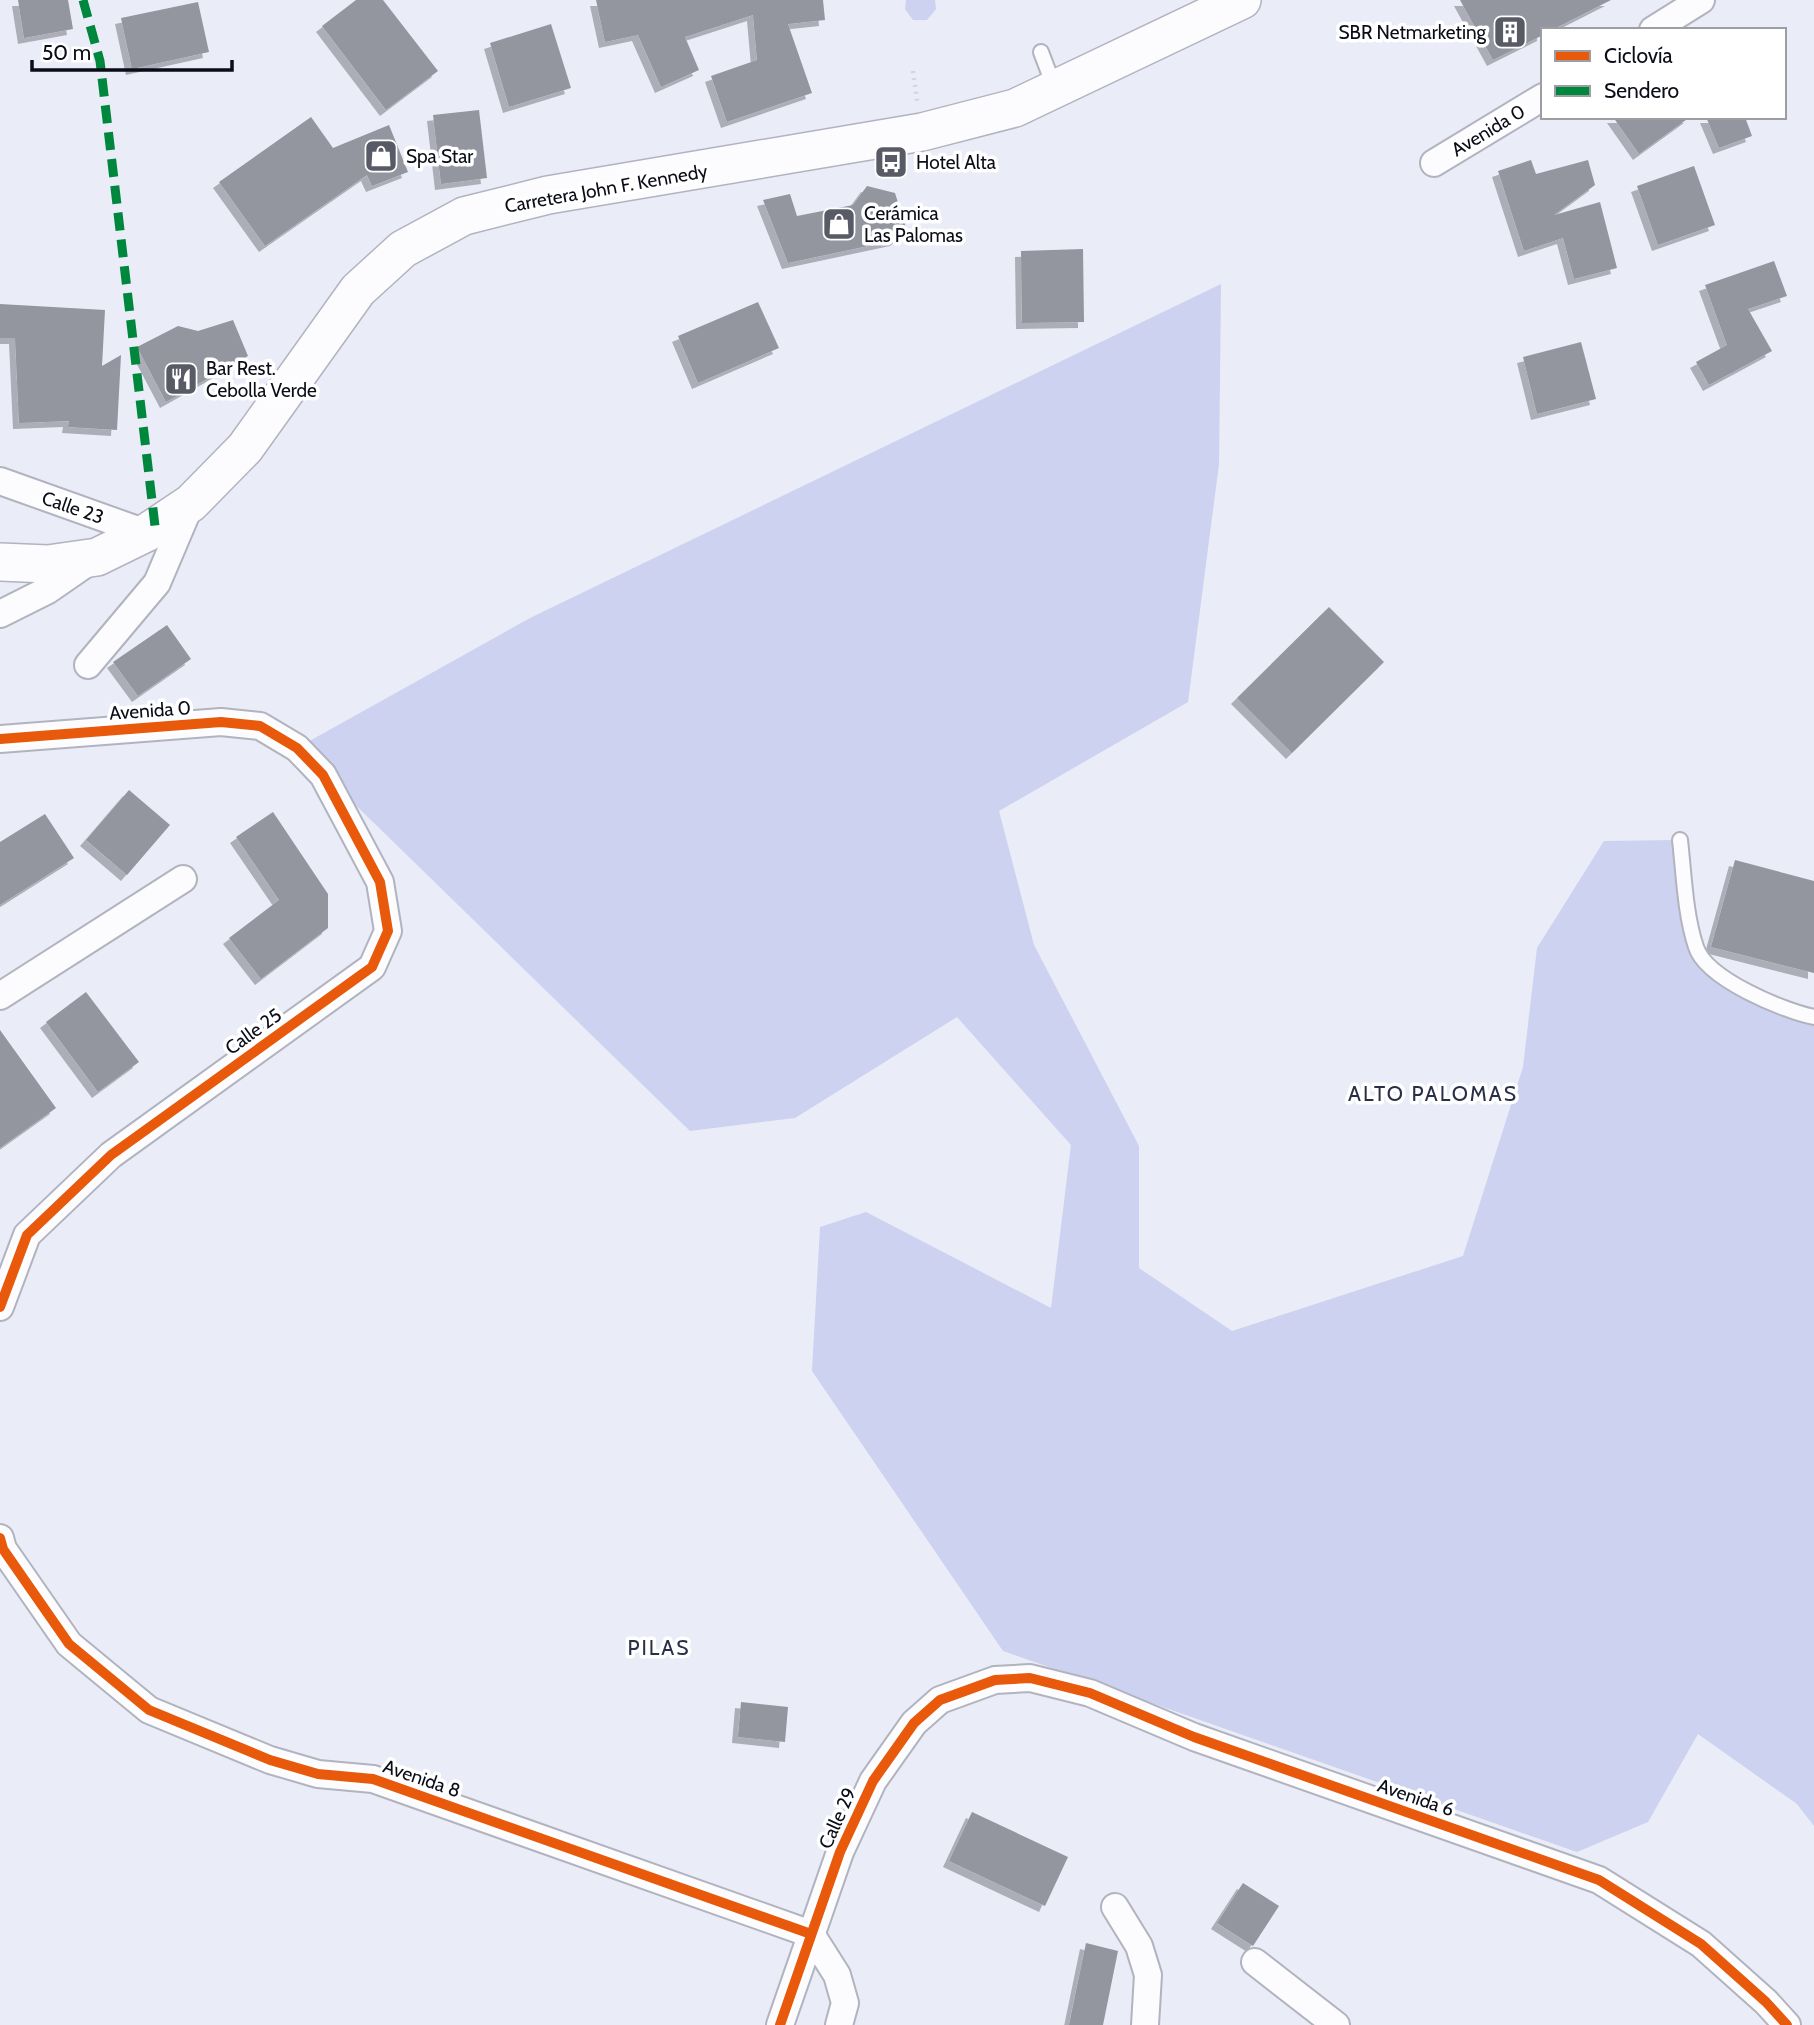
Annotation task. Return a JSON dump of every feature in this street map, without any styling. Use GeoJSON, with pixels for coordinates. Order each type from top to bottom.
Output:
{"type":"FeatureCollection","features":[{"type":"Feature","properties":{"kind":"main road","name":"Carretera John F. Kennedy"},"geometry":{"type":"LineString","coordinates":[[0,562],[48,564],[97,556],[146,533],[191,503],[245,447],[358,290],[403,249],[464,216],[548,195],[922,132],[1014,108],[1242,0]]}},
{"type":"Feature","properties":{"kind":"street"},"geometry":{"type":"LineString","coordinates":[[1656,28],[1702,0]]}},
{"type":"Feature","properties":{"kind":"street","name":"Avenida 0"},"geometry":{"type":"LineString","coordinates":[[1434,163],[1541,97]]}},
{"type":"Feature","properties":{"kind":"street","name":"Calle 23"},"geometry":{"type":"LineString","coordinates":[[0,481],[146,533]]}},
{"type":"Feature","properties":{"kind":"street"},"geometry":{"type":"LineString","coordinates":[[88,665],[157,583],[191,503]]}},
{"type":"Feature","properties":{"kind":"street"},"geometry":{"type":"LineString","coordinates":[[0,614],[48,590],[97,556]]}},
{"type":"Feature","properties":{"kind":"street","name":"Avenida 0"},"geometry":{"type":"LineString","coordinates":[[0,739],[221,722],[260,726],[298,748]]}},
{"type":"Feature","properties":{"kind":"street","name":"Calle 25"},"geometry":{"type":"LineString","coordinates":[[0,1307],[27,1236],[111,1155],[372,967],[388,931],[380,882],[323,775],[298,748]]}},
{"type":"Feature","properties":{"kind":"street"},"geometry":{"type":"LineString","coordinates":[[2,991],[183,879]]}},
{"type":"Feature","properties":{"kind":"street","name":"Avenida 8"},"geometry":{"type":"LineString","coordinates":[[1,1543],[69,1644],[149,1710],[271,1760],[318,1774],[373,1779],[811,1934]]}},
{"type":"Feature","properties":{"kind":"street","name":"Avenida 6"},"geometry":{"type":"LineString","coordinates":[[995,1680],[1030,1678],[1090,1693],[1194,1737],[1599,1880],[1701,1944],[1787,2025]]}},
{"type":"Feature","properties":{"kind":"street","name":"Calle 29"},"geometry":{"type":"LineString","coordinates":[[780,2025],[840,1852],[873,1781],[914,1723],[940,1700],[995,1680]]}},
{"type":"Feature","properties":{"kind":"street"},"geometry":{"type":"LineString","coordinates":[[1115,1906],[1139,1946],[1148,1975],[1145,2025]]}},
{"type":"Feature","properties":{"kind":"street"},"geometry":{"type":"LineString","coordinates":[[811,1934],[837,1975],[845,2003],[839,2025]]}},
{"type":"Feature","properties":{"kind":"street"},"geometry":{"type":"LineString","coordinates":[[1255,1962],[1336,2025]]}},
{"type":"Feature","properties":{"kind":"lane"},"geometry":{"type":"LineString","coordinates":[[1041,52],[1055,89]]}},
{"type":"Feature","properties":{"kind":"lane"},"geometry":{"type":"LineString","coordinates":[[1680,840],[1696,950],[1722,977],[1794,1013],[1814,1017]]}},
{"type":"Feature","properties":{"kind":"path"},"geometry":{"type":"LineString","coordinates":[[913,71],[915,85]]}},
{"type":"Feature","properties":{"kind":"shaded area"},"geometry":{"type":"Polygon","coordinates":[[[906,0],[935,0],[936,9],[927,20],[913,20],[905,9],[906,0]]]}},
{"type":"Feature","properties":{"kind":"shaded area"},"geometry":{"type":"Polygon","coordinates":[[[1221,284],[1219,464],[1188,702],[999,811],[1034,945],[1139,1146],[1139,1268],[1232,1331],[1463,1256],[1523,1067],[1537,948],[1604,841],[1680,840],[1696,950],[1722,977],[1814,1017],[1814,1826],[1797,1804],[1698,1734],[1648,1822],[1577,1852],[1003,1651],[812,1371],[820,1227],[866,1212],[1051,1308],[1071,1145],[957,1017],[795,1118],[690,1131],[297,748],[530,618],[1221,284]]]}},
{"type":"Feature","properties":{"kind":"building"},"geometry":{"type":"Polygon","coordinates":[[[18,0],[68,0],[73,29],[24,38],[18,0]]]}},
{"type":"Feature","properties":{"kind":"building"},"geometry":{"type":"Polygon","coordinates":[[[356,0],[383,0],[438,71],[386,110],[322,26],[356,0]]]}},
{"type":"Feature","properties":{"kind":"building"},"geometry":{"type":"Polygon","coordinates":[[[596,0],[823,0],[825,20],[788,24],[812,93],[727,122],[711,76],[757,60],[753,15],[685,37],[699,70],[661,87],[638,35],[605,42],[596,0]]]}},
{"type":"Feature","properties":{"kind":"building","name":"SBR Netmarketing"},"geometry":{"type":"Polygon","coordinates":[[[1460,0],[1611,0],[1556,28],[1541,28],[1541,36],[1493,60],[1460,0]]]}},
{"type":"Feature","properties":{"kind":"building"},"geometry":{"type":"Polygon","coordinates":[[[198,2],[209,52],[132,69],[121,18],[198,2]]]}},
{"type":"Feature","properties":{"kind":"building"},"geometry":{"type":"Polygon","coordinates":[[[551,24],[571,88],[509,107],[490,43],[551,24]]]}},
{"type":"Feature","properties":{"kind":"building"},"geometry":{"type":"Polygon","coordinates":[[[479,110],[487,178],[441,184],[433,115],[479,110]]]}},
{"type":"Feature","properties":{"kind":"building"},"geometry":{"type":"Polygon","coordinates":[[[311,117],[333,148],[389,125],[408,172],[372,186],[367,175],[265,246],[219,182],[311,117]]]}},
{"type":"Feature","properties":{"kind":"building"},"geometry":{"type":"Polygon","coordinates":[[[1614,119],[1687,119],[1639,154],[1614,119]]]}},
{"type":"Feature","properties":{"kind":"building"},"geometry":{"type":"Polygon","coordinates":[[[1707,119],[1746,119],[1752,136],[1719,148],[1707,119]]]}},
{"type":"Feature","properties":{"kind":"building"},"geometry":{"type":"Polygon","coordinates":[[[1531,160],[1536,174],[1588,160],[1595,185],[1554,215],[1600,202],[1617,268],[1574,279],[1563,238],[1524,251],[1498,171],[1531,160]]]}},
{"type":"Feature","properties":{"kind":"building"},"geometry":{"type":"Polygon","coordinates":[[[1694,166],[1715,225],[1658,245],[1637,186],[1694,166]]]}},
{"type":"Feature","properties":{"kind":"building","name":"Cerámica Las Palomas"},"geometry":{"type":"Polygon","coordinates":[[[867,186],[895,193],[907,231],[896,240],[788,263],[763,200],[790,194],[797,216],[853,205],[867,186]]]}},
{"type":"Feature","properties":{"kind":"building"},"geometry":{"type":"Polygon","coordinates":[[[1083,249],[1084,322],[1022,323],[1021,251],[1083,249]]]}},
{"type":"Feature","properties":{"kind":"building"},"geometry":{"type":"Polygon","coordinates":[[[1774,261],[1787,296],[1748,309],[1772,351],[1709,385],[1696,362],[1727,345],[1705,285],[1774,261]]]}},
{"type":"Feature","properties":{"kind":"building"},"geometry":{"type":"Polygon","coordinates":[[[758,302],[779,348],[698,383],[678,336],[758,302]]]}},
{"type":"Feature","properties":{"kind":"building"},"geometry":{"type":"Polygon","coordinates":[[[0,304],[105,310],[102,366],[121,355],[117,430],[68,427],[69,421],[19,423],[15,338],[0,338],[0,304]]]}},
{"type":"Feature","properties":{"kind":"building","name":"Bar Rest. Cebolla Verde"},"geometry":{"type":"Polygon","coordinates":[[[233,320],[248,356],[166,402],[137,347],[178,326],[198,331],[233,320]]]}},
{"type":"Feature","properties":{"kind":"building"},"geometry":{"type":"Polygon","coordinates":[[[1581,342],[1596,399],[1537,414],[1523,357],[1581,342]]]}},
{"type":"Feature","properties":{"kind":"building"},"geometry":{"type":"Polygon","coordinates":[[[1329,607],[1384,662],[1292,753],[1237,698],[1329,607]]]}},
{"type":"Feature","properties":{"kind":"building"},"geometry":{"type":"Polygon","coordinates":[[[167,625],[191,659],[138,696],[113,662],[167,625]]]}},
{"type":"Feature","properties":{"kind":"building"},"geometry":{"type":"Polygon","coordinates":[[[129,790],[170,825],[127,875],[86,840],[129,790]]]}},
{"type":"Feature","properties":{"kind":"building"},"geometry":{"type":"Polygon","coordinates":[[[273,812],[328,894],[328,928],[261,979],[229,938],[279,900],[236,837],[273,812]]]}},
{"type":"Feature","properties":{"kind":"building"},"geometry":{"type":"Polygon","coordinates":[[[45,814],[74,858],[0,905],[0,842],[45,814]]]}},
{"type":"Feature","properties":{"kind":"building"},"geometry":{"type":"Polygon","coordinates":[[[1735,860],[1814,881],[1814,973],[1711,947],[1735,860]]]}},
{"type":"Feature","properties":{"kind":"building"},"geometry":{"type":"Polygon","coordinates":[[[86,992],[139,1062],[98,1092],[46,1022],[86,992]]]}},
{"type":"Feature","properties":{"kind":"building"},"geometry":{"type":"Polygon","coordinates":[[[0,1030],[56,1108],[0,1148],[0,1030]]]}},
{"type":"Feature","properties":{"kind":"building"},"geometry":{"type":"Polygon","coordinates":[[[741,1702],[788,1707],[785,1742],[738,1737],[741,1702]]]}},
{"type":"Feature","properties":{"kind":"building"},"geometry":{"type":"Polygon","coordinates":[[[972,1812],[1068,1857],[1045,1906],[949,1861],[972,1812]]]}},
{"type":"Feature","properties":{"kind":"building"},"geometry":{"type":"Polygon","coordinates":[[[1243,1883],[1279,1906],[1253,1946],[1217,1923],[1243,1883]]]}},
{"type":"Feature","properties":{"kind":"building"},"geometry":{"type":"Polygon","coordinates":[[[1086,1943],[1118,1951],[1103,2025],[1069,2025],[1086,1943]]]}},
{"type":"Feature","properties":{"kind":"marked path"},"geometry":{"type":"LineString","coordinates":[[83,0],[100,61],[155,526]]}},
{"type":"Feature","properties":{"kind":"cycle path"},"geometry":{"type":"LineString","coordinates":[[0,739],[221,722],[260,726],[297,748],[323,775],[380,882],[388,931],[372,967],[111,1155],[27,1235],[0,1307]]}},
{"type":"Feature","properties":{"kind":"cycle path"},"geometry":{"type":"LineString","coordinates":[[0,1538],[3,1549],[69,1644],[149,1710],[270,1760],[318,1774],[373,1779],[811,1934]]}},
{"type":"Feature","properties":{"kind":"cycle path"},"geometry":{"type":"LineString","coordinates":[[780,2025],[840,1852],[873,1781],[914,1723],[940,1700],[995,1680],[1030,1678],[1090,1693],[1194,1737],[1599,1880],[1701,1944],[1766,2002],[1787,2025]]}},
{"type":"Feature","properties":{"kind":"place","name":"SBR Netmarketing"},"geometry":{"type":"Point","coordinates":[1510,32]}},
{"type":"Feature","properties":{"kind":"place","name":"Spa Star"},"geometry":{"type":"Point","coordinates":[381,156]}},
{"type":"Feature","properties":{"kind":"place","name":"Hotel Alta"},"geometry":{"type":"Point","coordinates":[891,162]}},
{"type":"Feature","properties":{"kind":"place","name":"Cerámica Las Palomas"},"geometry":{"type":"Point","coordinates":[839,224]}},
{"type":"Feature","properties":{"kind":"place","name":"Bar Rest. Cebolla Verde"},"geometry":{"type":"Point","coordinates":[181,379]}},
{"type":"Feature","properties":{"kind":"district","name":"ALTO PALOMAS"},"geometry":{"type":"Point","coordinates":[1433,1094]}},
{"type":"Feature","properties":{"kind":"district","name":"PILAS"},"geometry":{"type":"Point","coordinates":[659,1648]}}]}
